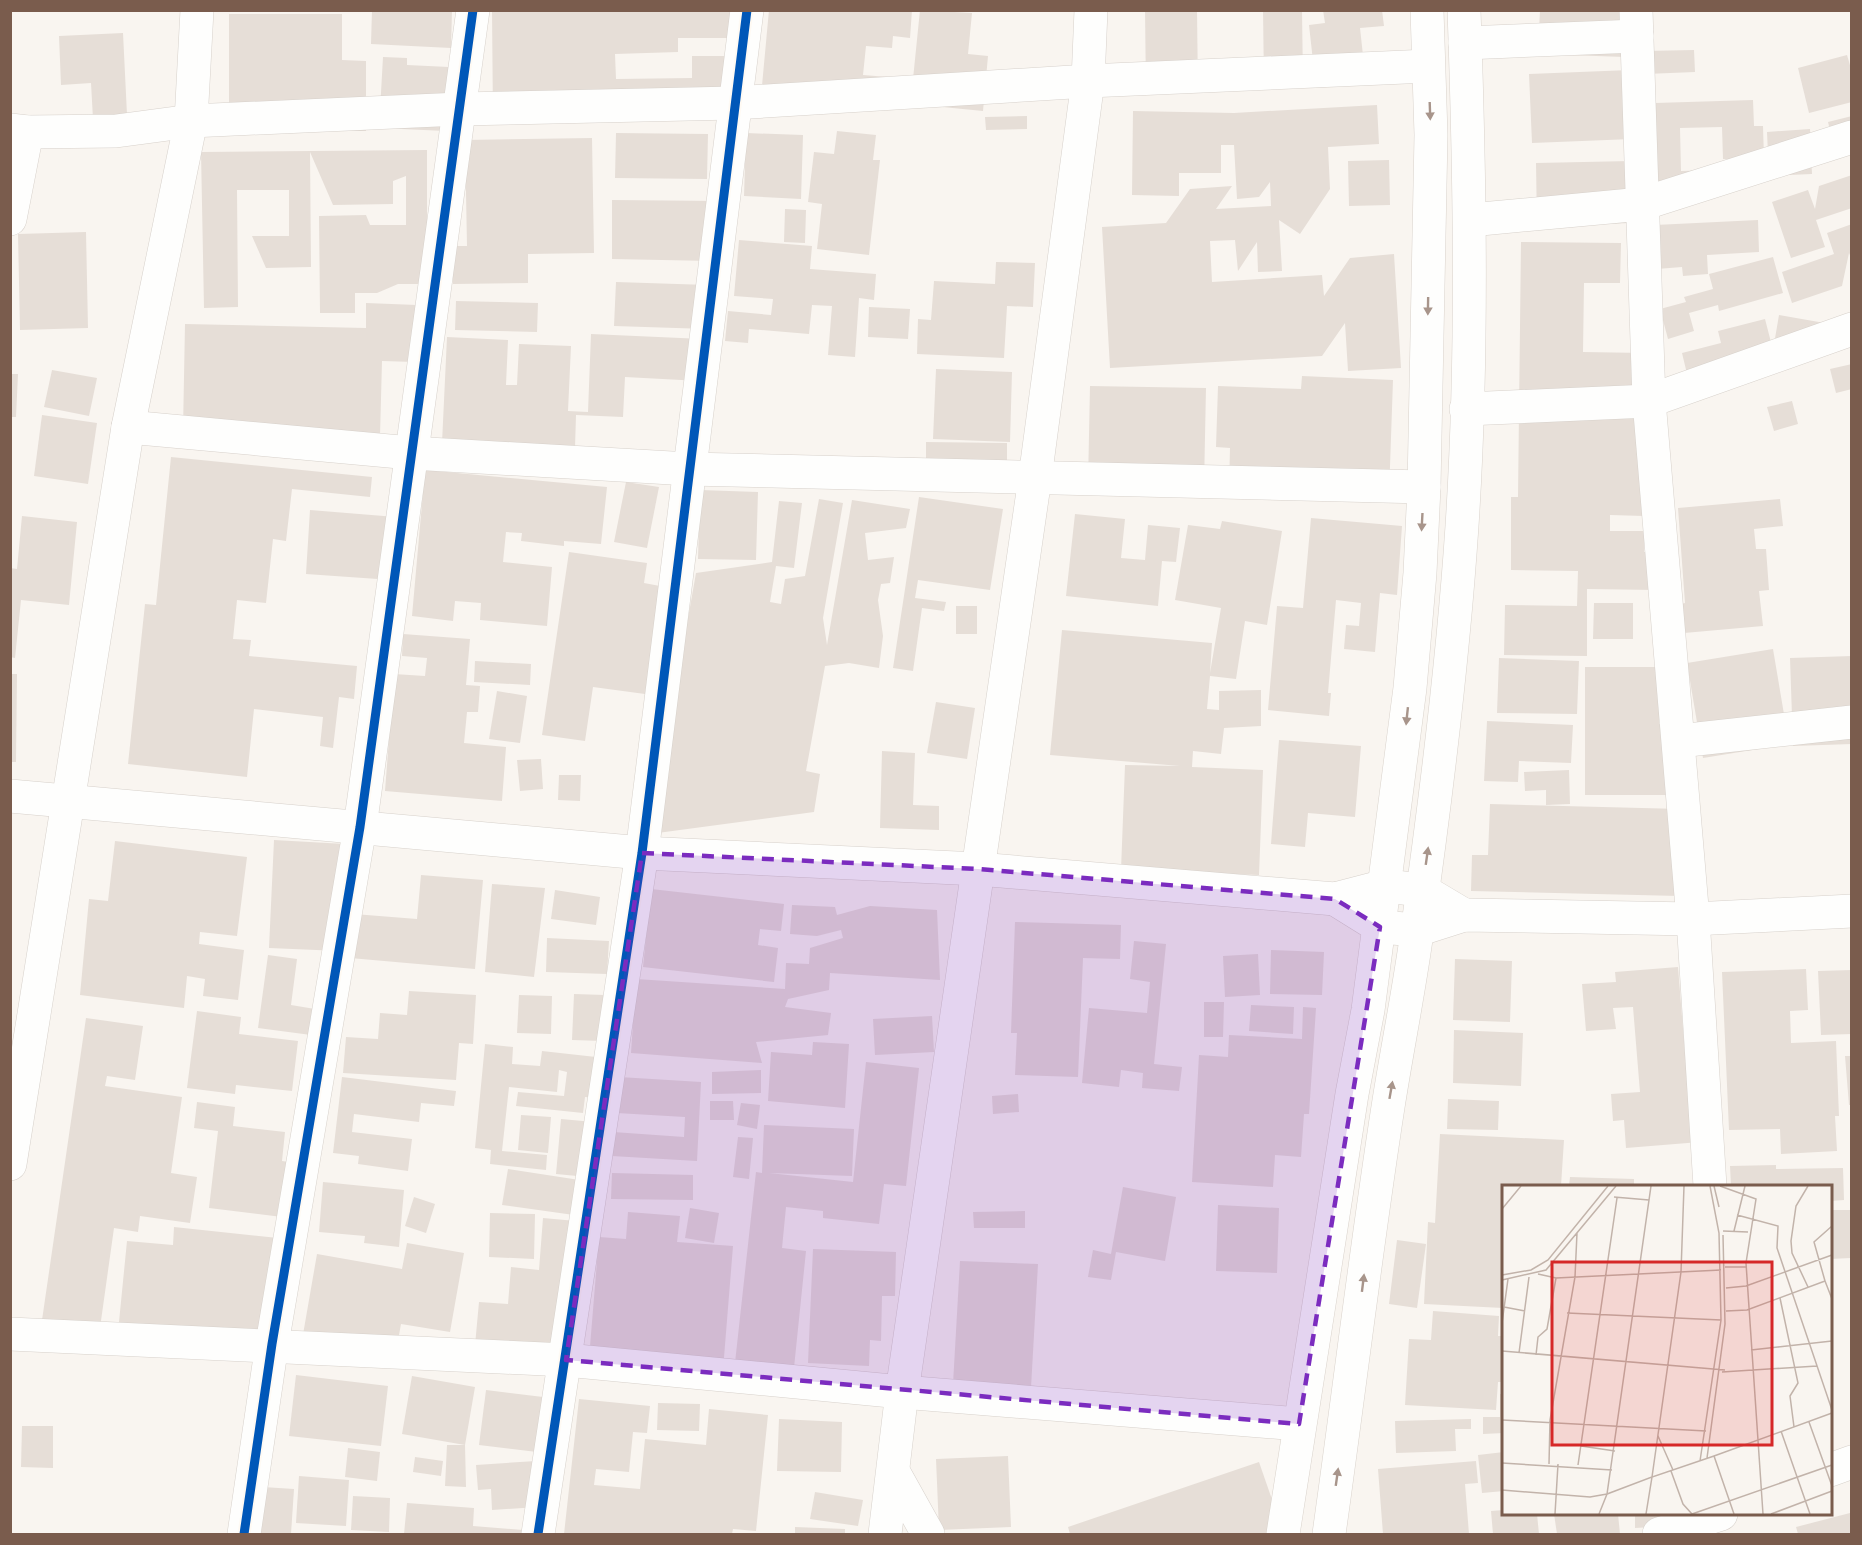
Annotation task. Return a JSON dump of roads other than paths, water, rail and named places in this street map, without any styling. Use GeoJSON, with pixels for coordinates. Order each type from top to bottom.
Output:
{"type":"FeatureCollection","features":[{"type":"Feature","properties":{"kind":"street"},"geometry":{"type":"LineString","coordinates":[[10,1164],[128,427],[191,121],[197,10]]}},
{"type":"Feature","properties":{"kind":"street"},"geometry":{"type":"LineString","coordinates":[[244,1534],[272,1344],[360,827],[473,10]]}},
{"type":"Feature","properties":{"kind":"street"},"geometry":{"type":"LineString","coordinates":[[538,1534],[642,854],[747,10]]}},
{"type":"Feature","properties":{"kind":"street"},"geometry":{"type":"LineString","coordinates":[[885,1534],[902,1392],[1035,478],[1088,81],[1091,10]]}},
{"type":"Feature","properties":{"kind":"street"},"geometry":{"type":"LineString","coordinates":[[1283,1534],[1380,927],[1410,688],[1420,573],[1424,487],[1431,135],[1426,10]]}},
{"type":"Feature","properties":{"kind":"street"},"geometry":{"type":"LineString","coordinates":[[1329,1534],[1375,1196],[1417,930],[1445,716],[1462,526],[1470,220],[1464,10]]}},
{"type":"Feature","properties":{"kind":"street"},"geometry":{"type":"LineString","coordinates":[[1465,43],[1637,23],[1649,401],[1693,919],[1710,1185]]}},
{"type":"Feature","properties":{"kind":"street"},"geometry":{"type":"LineString","coordinates":[[10,219],[19,131],[116,130],[191,121],[460,110],[734,103],[1088,81],[1428,66]]}},
{"type":"Feature","properties":{"kind":"street"},"geometry":{"type":"LineString","coordinates":[[1470,220],[1642,204],[1851,137]]}},
{"type":"Feature","properties":{"kind":"street"},"geometry":{"type":"LineString","coordinates":[[1466,409],[1649,401],[1851,329]]}},
{"type":"Feature","properties":{"kind":"street"},"geometry":{"type":"LineString","coordinates":[[128,427],[411,453],[690,469],[1424,487]]}},
{"type":"Feature","properties":{"kind":"street"},"geometry":{"type":"LineString","coordinates":[[1679,741],[1851,722]]}},
{"type":"Feature","properties":{"kind":"street"},"geometry":{"type":"LineString","coordinates":[[10,796],[642,854],[978,869],[1335,899],[1384,886],[1422,890],[1464,915]]}},
{"type":"Feature","properties":{"kind":"street"},"geometry":{"type":"LineString","coordinates":[[1335,899],[1380,927],[1417,930],[1464,915],[1693,919],[1851,911]]}},
{"type":"Feature","properties":{"kind":"street"},"geometry":{"type":"LineString","coordinates":[[10,1334],[272,1344],[566,1360],[902,1392],[1299,1424]]}},
{"type":"Feature","properties":{"kind":"street"},"geometry":{"type":"LineString","coordinates":[[1832,1469],[1851,1462]]}},
{"type":"Feature","properties":{"kind":"street"},"geometry":{"type":"LineString","coordinates":[[894,1473],[928,1534]]}},
{"type":"Feature","properties":{"kind":"street"},"geometry":{"type":"LineString","coordinates":[[1659,1534],[1717,1515]]}},
{"type":"Feature","properties":{"kind":"street"},"geometry":{"type":"LineString","coordinates":[[1734,1515],[1736,1534]]}}]}
